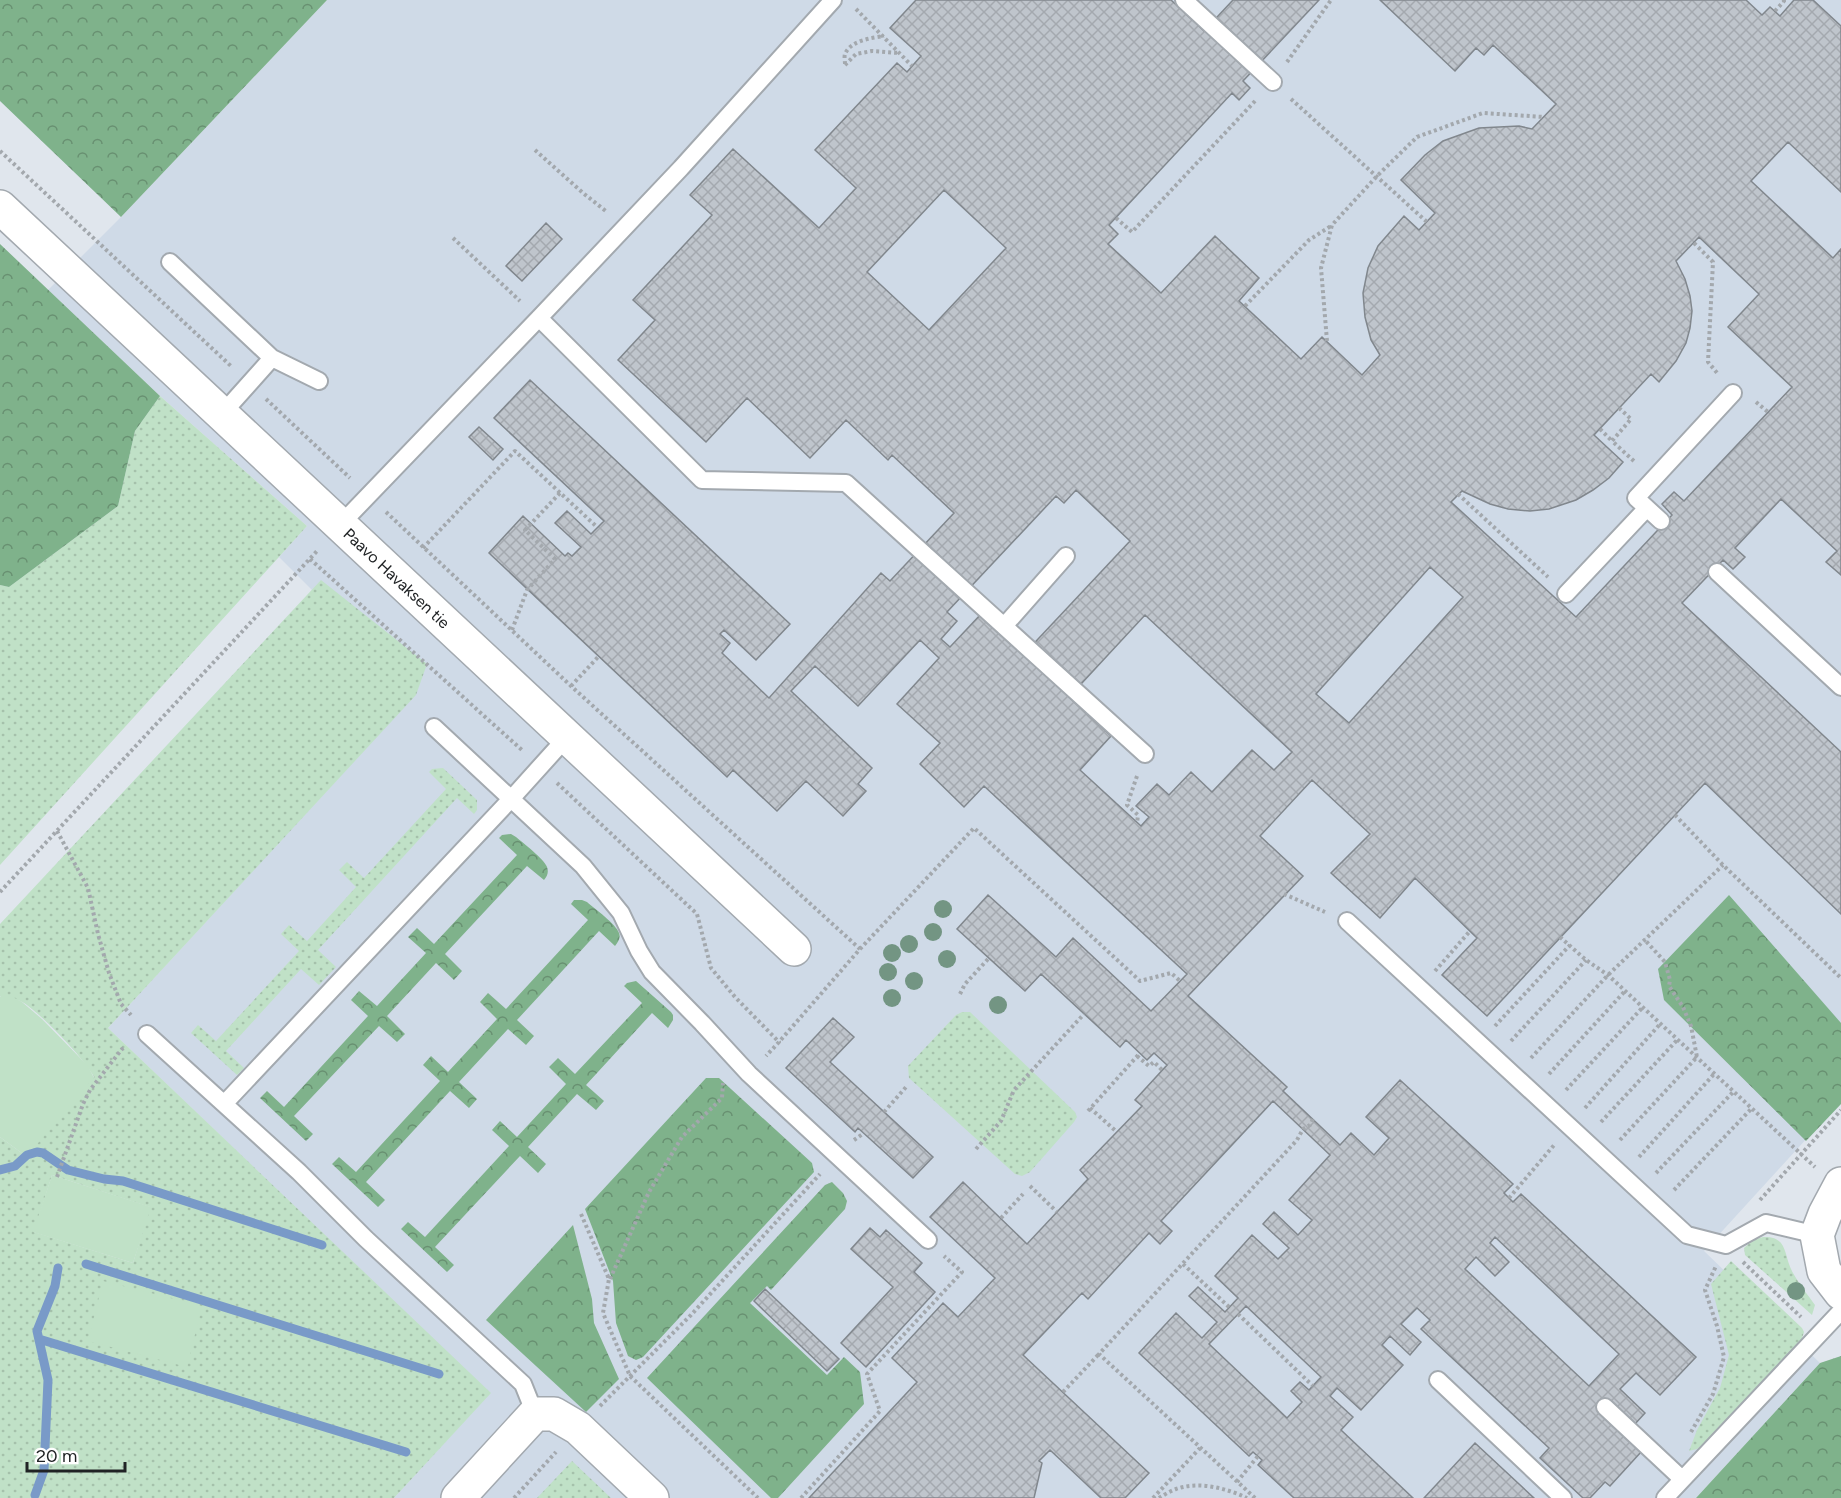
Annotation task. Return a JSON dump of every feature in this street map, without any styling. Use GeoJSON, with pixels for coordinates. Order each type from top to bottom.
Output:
{"type":"FeatureCollection","features":[{"type":"Feature","properties":{"kind":"street","name":"Paavo Havaksen tie"},"geometry":{"type":"LineString","coordinates":[[0,207],[794,949]]}},
{"type":"Feature","properties":{"kind":"street"},"geometry":{"type":"LineString","coordinates":[[1840,1186],[1817,1235],[1824,1271],[1841,1293]]}},
{"type":"Feature","properties":{"kind":"street"},"geometry":{"type":"LineString","coordinates":[[458,1498],[535,1414],[554,1414],[578,1428],[652,1498]]}},
{"type":"Feature","properties":{"kind":"lane"},"geometry":{"type":"LineString","coordinates":[[1184,0],[1273,82]]}},
{"type":"Feature","properties":{"kind":"lane"},"geometry":{"type":"LineString","coordinates":[[340,525],[841,1]]}},
{"type":"Feature","properties":{"kind":"lane"},"geometry":{"type":"LineString","coordinates":[[170,262],[272,358],[319,381]]}},
{"type":"Feature","properties":{"kind":"lane"},"geometry":{"type":"LineString","coordinates":[[539,318],[702,480],[846,483],[1145,754]]}},
{"type":"Feature","properties":{"kind":"lane"},"geometry":{"type":"LineString","coordinates":[[222,414],[272,358]]}},
{"type":"Feature","properties":{"kind":"lane"},"geometry":{"type":"LineString","coordinates":[[1661,521],[1636,498],[1732,393]]}},
{"type":"Feature","properties":{"kind":"lane"},"geometry":{"type":"LineString","coordinates":[[1566,594],[1647,508]]}},
{"type":"Feature","properties":{"kind":"lane"},"geometry":{"type":"LineString","coordinates":[[1005,625],[1066,556]]}},
{"type":"Feature","properties":{"kind":"lane"},"geometry":{"type":"LineString","coordinates":[[1717,572],[1841,687]]}},
{"type":"Feature","properties":{"kind":"lane"},"geometry":{"type":"LineString","coordinates":[[434,727],[583,866],[621,913],[651,972],[749,1074],[928,1240]]}},
{"type":"Feature","properties":{"kind":"lane"},"geometry":{"type":"LineString","coordinates":[[224,1104],[567,737]]}},
{"type":"Feature","properties":{"kind":"lane"},"geometry":{"type":"LineString","coordinates":[[1347,921],[1687,1235],[1726,1245],[1766,1223],[1817,1235]]}},
{"type":"Feature","properties":{"kind":"lane"},"geometry":{"type":"LineString","coordinates":[[147,1034],[299,1172],[366,1239],[523,1384],[535,1414]]}},
{"type":"Feature","properties":{"kind":"lane"},"geometry":{"type":"LineString","coordinates":[[1665,1498],[1841,1311]]}},
{"type":"Feature","properties":{"kind":"lane"},"geometry":{"type":"LineString","coordinates":[[1438,1380],[1563,1498]]}},
{"type":"Feature","properties":{"kind":"lane"},"geometry":{"type":"LineString","coordinates":[[1605,1407],[1682,1479]]}},
{"type":"Feature","properties":{"kind":"path"},"geometry":{"type":"LineString","coordinates":[[1116,218],[1132,232],[1273,82],[1331,0]]}},
{"type":"Feature","properties":{"kind":"path"},"geometry":{"type":"LineString","coordinates":[[1775,11],[1783,0]]}},
{"type":"Feature","properties":{"kind":"path"},"geometry":{"type":"LineString","coordinates":[[841,1],[884,36],[912,66]]}},
{"type":"Feature","properties":{"kind":"path"},"geometry":{"type":"LineString","coordinates":[[884,36],[855,43],[845,53],[844,64],[856,54],[872,51],[900,53]]}},
{"type":"Feature","properties":{"kind":"path"},"geometry":{"type":"LineString","coordinates":[[1273,82],[1427,222]]}},
{"type":"Feature","properties":{"kind":"path"},"geometry":{"type":"LineString","coordinates":[[1245,306],[1309,240],[1332,225],[1418,136],[1483,113],[1544,117]]}},
{"type":"Feature","properties":{"kind":"path"},"geometry":{"type":"LineString","coordinates":[[535,150],[583,193],[626,226]]}},
{"type":"Feature","properties":{"kind":"path"},"geometry":{"type":"LineString","coordinates":[[0,151],[571,686],[860,949]]}},
{"type":"Feature","properties":{"kind":"path"},"geometry":{"type":"LineString","coordinates":[[1327,341],[1321,268],[1332,225]]}},
{"type":"Feature","properties":{"kind":"path"},"geometry":{"type":"LineString","coordinates":[[453,238],[539,318]]}},
{"type":"Feature","properties":{"kind":"path"},"geometry":{"type":"LineString","coordinates":[[1694,243],[1713,262],[1708,362],[1732,393],[1754,399],[1768,412]]}},
{"type":"Feature","properties":{"kind":"path"},"geometry":{"type":"LineString","coordinates":[[1612,441],[1631,419],[1619,408]]}},
{"type":"Feature","properties":{"kind":"path"},"geometry":{"type":"LineString","coordinates":[[1600,429],[1653,479]]}},
{"type":"Feature","properties":{"kind":"path"},"geometry":{"type":"LineString","coordinates":[[423,548],[515,451],[597,528]]}},
{"type":"Feature","properties":{"kind":"path"},"geometry":{"type":"LineString","coordinates":[[512,630],[527,590],[555,559],[525,530],[560,492]]}},
{"type":"Feature","properties":{"kind":"path"},"geometry":{"type":"LineString","coordinates":[[1458,494],[1566,594]]}},
{"type":"Feature","properties":{"kind":"path"},"geometry":{"type":"LineString","coordinates":[[0,892],[340,525]]}},
{"type":"Feature","properties":{"kind":"path"},"geometry":{"type":"LineString","coordinates":[[571,686],[598,656]]}},
{"type":"Feature","properties":{"kind":"path"},"geometry":{"type":"LineString","coordinates":[[1137,823],[1138,815],[1127,805],[1145,754]]}},
{"type":"Feature","properties":{"kind":"path"},"geometry":{"type":"LineString","coordinates":[[1675,815],[1723,866],[1841,978]]}},
{"type":"Feature","properties":{"kind":"path"},"geometry":{"type":"LineString","coordinates":[[779,1042],[860,949],[974,828],[1140,981],[1171,973],[1180,981]]}},
{"type":"Feature","properties":{"kind":"path"},"geometry":{"type":"LineString","coordinates":[[57,831],[88,888],[98,934],[121,1004],[147,1034],[122,1049],[97,1078],[83,1104],[58,1175]]}},
{"type":"Feature","properties":{"kind":"path"},"geometry":{"type":"LineString","coordinates":[[1514,1076],[1608,975],[1723,866]]}},
{"type":"Feature","properties":{"kind":"path"},"geometry":{"type":"LineString","coordinates":[[1284,894],[1347,921]]}},
{"type":"Feature","properties":{"kind":"path"},"geometry":{"type":"LineString","coordinates":[[1421,990],[1470,931]]}},
{"type":"Feature","properties":{"kind":"path"},"geometry":{"type":"LineString","coordinates":[[1560,937],[1586,960],[1608,975],[1801,1154],[1840,1186]]}},
{"type":"Feature","properties":{"kind":"path"},"geometry":{"type":"LineString","coordinates":[[1644,939],[1665,962],[1670,986],[1686,1013],[1697,1057]]}},
{"type":"Feature","properties":{"kind":"path"},"geometry":{"type":"LineString","coordinates":[[1479,1043],[1570,945]]}},
{"type":"Feature","properties":{"kind":"path"},"geometry":{"type":"LineString","coordinates":[[960,994],[965,984],[989,958]]}},
{"type":"Feature","properties":{"kind":"path"},"geometry":{"type":"LineString","coordinates":[[1496,1059],[1586,960]]}},
{"type":"Feature","properties":{"kind":"path"},"geometry":{"type":"LineString","coordinates":[[1533,1092],[1625,991]]}},
{"type":"Feature","properties":{"kind":"path"},"geometry":{"type":"LineString","coordinates":[[1549,1108],[1643,1007]]}},
{"type":"Feature","properties":{"kind":"path"},"geometry":{"type":"LineString","coordinates":[[976,1149],[1001,1121],[1014,1090],[1084,1014]]}},
{"type":"Feature","properties":{"kind":"path"},"geometry":{"type":"LineString","coordinates":[[1509,1198],[1569,1126],[1661,1023]]}},
{"type":"Feature","properties":{"kind":"path"},"geometry":{"type":"LineString","coordinates":[[1584,1140],[1678,1039]]}},
{"type":"Feature","properties":{"kind":"path"},"geometry":{"type":"LineString","coordinates":[[726,1050],[722,1098],[682,1137],[648,1192],[609,1279],[603,1313],[630,1376],[758,1498]]}},
{"type":"Feature","properties":{"kind":"path"},"geometry":{"type":"LineString","coordinates":[[1117,1132],[1089,1109],[1139,1055],[1149,1066],[1154,1062],[1162,1070]]}},
{"type":"Feature","properties":{"kind":"path"},"geometry":{"type":"LineString","coordinates":[[1604,1158],[1697,1057]]}},
{"type":"Feature","properties":{"kind":"path"},"geometry":{"type":"LineString","coordinates":[[1622,1175],[1714,1073]]}},
{"type":"Feature","properties":{"kind":"path"},"geometry":{"type":"LineString","coordinates":[[884,1112],[907,1086]]}},
{"type":"Feature","properties":{"kind":"path"},"geometry":{"type":"LineString","coordinates":[[1640,1191],[1734,1091]]}},
{"type":"Feature","properties":{"kind":"path"},"geometry":{"type":"LineString","coordinates":[[1658,1208],[1752,1108]]}},
{"type":"Feature","properties":{"kind":"path"},"geometry":{"type":"LineString","coordinates":[[1759,1200],[1841,1110]]}},
{"type":"Feature","properties":{"kind":"path"},"geometry":{"type":"LineString","coordinates":[[1063,1392],[1297,1140],[1313,1119]]}},
{"type":"Feature","properties":{"kind":"path"},"geometry":{"type":"LineString","coordinates":[[514,1498],[578,1428],[691,1316],[837,1155]]}},
{"type":"Feature","properties":{"kind":"path"},"geometry":{"type":"LineString","coordinates":[[1030,1186],[1057,1212]]}},
{"type":"Feature","properties":{"kind":"path"},"geometry":{"type":"LineString","coordinates":[[1001,1218],[1023,1194]]}},
{"type":"Feature","properties":{"kind":"path"},"geometry":{"type":"LineString","coordinates":[[581,1214],[609,1279]]}},
{"type":"Feature","properties":{"kind":"path"},"geometry":{"type":"LineString","coordinates":[[801,1498],[880,1411],[867,1374],[962,1272],[928,1240]]}},
{"type":"Feature","properties":{"kind":"path"},"geometry":{"type":"LineString","coordinates":[[1682,1479],[1684,1452],[1691,1431],[1713,1394],[1724,1357],[1705,1290],[1726,1245],[1819,1334]]}},
{"type":"Feature","properties":{"kind":"path"},"geometry":{"type":"LineString","coordinates":[[1183,1264],[1229,1307]]}},
{"type":"Feature","properties":{"kind":"path"},"geometry":{"type":"LineString","coordinates":[[1238,1314],[1313,1386]]}},
{"type":"Feature","properties":{"kind":"path"},"geometry":{"type":"LineString","coordinates":[[1099,1354],[1255,1498]]}},
{"type":"Feature","properties":{"kind":"path"},"geometry":{"type":"LineString","coordinates":[[1154,1498],[1200,1448]]}},
{"type":"Feature","properties":{"kind":"path"},"geometry":{"type":"LineString","coordinates":[[1237,1482],[1258,1456]]}},
{"type":"Feature","properties":{"kind":"path"},"geometry":{"type":"LineString","coordinates":[[1159,1498],[1177,1488],[1199,1485],[1231,1491],[1247,1498]]}},
{"type":"Feature","properties":{"kind":"shaded area"},"geometry":{"type":"Polygon","coordinates":[[[327,0],[1841,0],[1841,1101],[1704,1251],[1820,1363],[1696,1498],[394,1498],[490,1393],[108,1028],[416,694],[279,557],[307,526],[160,396],[48,290],[121,217],[327,0]]]}},
{"type":"Feature","properties":{"kind":"green space"},"geometry":{"type":"Polygon","coordinates":[[[0,0],[327,0],[121,217],[0,101],[0,0]]]}},
{"type":"Feature","properties":{"kind":"green space"},"geometry":{"type":"Polygon","coordinates":[[[0,244],[160,396],[135,431],[118,506],[9,587],[0,585],[0,244]]]}},
{"type":"Feature","properties":{"kind":"green space"},"geometry":{"type":"Polygon","coordinates":[[[160,396],[307,526],[0,865],[0,585],[9,587],[118,506],[135,431],[160,396]]]}},
{"type":"Feature","properties":{"kind":"green space"},"geometry":{"type":"Polygon","coordinates":[[[321,580],[427,664],[416,695],[108,1028],[491,1393],[394,1498],[0,1498],[0,1137],[23,1154],[94,1077],[73,1049],[32,1009],[19,1000],[0,997],[0,924],[321,580]],[[52,1175],[34,1232],[133,1263],[150,1207],[52,1175]]]}},
{"type":"Feature","properties":{"kind":"green space"},"geometry":{"type":"Polygon","coordinates":[[[443,768],[477,800],[477,810],[474,814],[457,798],[318,950],[336,967],[319,985],[301,969],[226,1051],[244,1068],[237,1075],[191,1033],[198,1025],[216,1041],[299,951],[281,934],[289,925],[307,941],[356,887],[339,870],[347,862],[364,878],[446,789],[429,772],[432,769],[443,768]]]}},
{"type":"Feature","properties":{"kind":"green space"},"geometry":{"type":"Polygon","coordinates":[[[511,834],[533,851],[545,864],[548,871],[545,879],[527,866],[445,954],[462,971],[454,980],[436,963],[387,1016],[405,1034],[397,1042],[379,1026],[294,1116],[313,1134],[306,1141],[260,1098],[267,1091],[284,1107],[368,1016],[351,1000],[359,991],[377,1006],[426,953],[408,937],[417,928],[434,944],[517,855],[499,838],[502,835],[511,834]]]}},
{"type":"Feature","properties":{"kind":"green space"},"geometry":{"type":"Polygon","coordinates":[[[1729,895],[1841,1023],[1841,1104],[1806,1141],[1664,1000],[1658,969],[1729,895]]]}},
{"type":"Feature","properties":{"kind":"green space"},"geometry":{"type":"Polygon","coordinates":[[[574,900],[587,902],[610,921],[619,933],[617,943],[615,946],[599,931],[517,1020],[534,1036],[526,1045],[508,1029],[459,1082],[477,1099],[469,1108],[450,1091],[366,1182],[385,1200],[378,1207],[332,1164],[339,1157],[356,1172],[440,1081],[423,1065],[431,1056],[448,1072],[497,1019],[480,1002],[488,993],[506,1009],[588,920],[571,904],[574,900]]]}},
{"type":"Feature","properties":{"kind":"green space"},"geometry":{"type":"Polygon","coordinates":[[[636,981],[671,1012],[673,1020],[668,1028],[652,1013],[586,1085],[604,1101],[596,1110],[577,1094],[528,1147],[546,1164],[538,1173],[520,1156],[435,1247],[454,1265],[447,1272],[401,1229],[408,1222],[425,1237],[509,1146],[492,1130],[500,1121],[517,1137],[566,1084],[549,1067],[558,1058],[575,1074],[642,1003],[624,986],[636,981]]]}},
{"type":"Feature","properties":{"kind":"green space"},"geometry":{"type":"Polygon","coordinates":[[[1,996],[11,996],[22,1002],[42,1019],[88,1066],[94,1078],[30,1153],[23,1154],[0,1137],[1,996]]]}},
{"type":"Feature","properties":{"kind":"green space"},"geometry":{"type":"Polygon","coordinates":[[[970,1012],[1075,1112],[1077,1117],[1030,1172],[1022,1176],[1015,1174],[909,1078],[908,1066],[956,1015],[970,1012]]]}},
{"type":"Feature","properties":{"kind":"green space"},"geometry":{"type":"Polygon","coordinates":[[[706,1078],[719,1078],[812,1163],[814,1172],[643,1357],[636,1360],[628,1356],[616,1323],[613,1281],[585,1209],[706,1078]]]}},
{"type":"Feature","properties":{"kind":"green space"},"geometry":{"type":"Polygon","coordinates":[[[52,1175],[151,1207],[133,1263],[33,1232],[52,1175]]]}},
{"type":"Feature","properties":{"kind":"green space"},"geometry":{"type":"Polygon","coordinates":[[[832,1182],[843,1193],[847,1201],[845,1209],[771,1290],[767,1286],[750,1303],[827,1375],[844,1357],[860,1372],[864,1404],[778,1498],[771,1498],[647,1378],[825,1185],[832,1182]]]}},
{"type":"Feature","properties":{"kind":"green space"},"geometry":{"type":"Polygon","coordinates":[[[573,1225],[592,1299],[594,1323],[619,1379],[586,1412],[486,1320],[573,1225]]]}},
{"type":"Feature","properties":{"kind":"green space"},"geometry":{"type":"Polygon","coordinates":[[[1763,1237],[1781,1243],[1793,1273],[1815,1305],[1812,1315],[1745,1255],[1744,1248],[1753,1240],[1763,1237]]]}},
{"type":"Feature","properties":{"kind":"green space"},"geometry":{"type":"Polygon","coordinates":[[[1731,1261],[1804,1332],[1801,1341],[1702,1445],[1689,1451],[1697,1430],[1720,1388],[1729,1355],[1711,1284],[1731,1261]]]}},
{"type":"Feature","properties":{"kind":"green space"},"geometry":{"type":"Polygon","coordinates":[[[103,1281],[202,1306],[187,1367],[88,1341],[103,1281]]]}},
{"type":"Feature","properties":{"kind":"green space"},"geometry":{"type":"Polygon","coordinates":[[[1841,1356],[1841,1498],[1696,1498],[1820,1363],[1841,1356]]]}},
{"type":"Feature","properties":{"kind":"green space"},"geometry":{"type":"Polygon","coordinates":[[[572,1461],[611,1498],[537,1498],[572,1461]]]}},
{"type":"Feature","properties":{"kind":"building"},"geometry":{"type":"Polygon","coordinates":[[[916,0],[1171,0],[1204,31],[1233,0],[1319,0],[1243,81],[1250,88],[1239,100],[1232,93],[1109,225],[1118,234],[1108,244],[1161,293],[1215,236],[1259,278],[1239,301],[1301,359],[1322,337],[1362,375],[1380,355],[1371,340],[1365,317],[1363,293],[1368,268],[1378,246],[1404,216],[1419,230],[1435,213],[1401,180],[1425,155],[1443,141],[1479,128],[1519,126],[1532,129],[1556,104],[1493,45],[1484,55],[1476,48],[1455,71],[1380,0],[1746,0],[1762,15],[1770,7],[1780,16],[1794,0],[1813,0],[1841,26],[1841,192],[1788,142],[1751,181],[1833,258],[1841,249],[1841,575],[1826,562],[1837,551],[1781,499],[1735,548],[1745,557],[1733,569],[1723,560],[1682,603],[1841,752],[1841,914],[1705,783],[1487,1016],[1442,975],[1477,938],[1415,878],[1380,918],[1331,873],[1370,834],[1312,780],[1260,836],[1303,876],[1188,996],[1287,1087],[1283,1091],[1340,1145],[1351,1133],[1374,1155],[1389,1138],[1366,1117],[1400,1080],[1513,1184],[1504,1193],[1513,1202],[1521,1194],[1696,1357],[1660,1395],[1636,1373],[1620,1389],[1645,1413],[1635,1424],[1611,1401],[1600,1413],[1641,1452],[1610,1486],[1605,1482],[1590,1498],[1583,1498],[1540,1458],[1549,1448],[1421,1329],[1430,1320],[1417,1308],[1401,1324],[1421,1342],[1410,1355],[1390,1336],[1382,1345],[1403,1365],[1361,1410],[1337,1388],[1330,1396],[1353,1417],[1341,1430],[1413,1498],[1294,1498],[1258,1465],[1262,1460],[1253,1452],[1249,1456],[1139,1353],[1176,1313],[1202,1338],[1217,1322],[1189,1296],[1198,1287],[1225,1312],[1238,1298],[1215,1276],[1252,1235],[1278,1259],[1289,1248],[1263,1224],[1274,1212],[1298,1235],[1312,1220],[1289,1200],[1330,1155],[1273,1101],[1161,1221],[1172,1231],[1160,1244],[1149,1233],[1088,1299],[1082,1293],[1023,1355],[1149,1473],[1125,1498],[1101,1498],[1050,1450],[1039,1461],[1042,1463],[1034,1498],[809,1498],[917,1382],[892,1358],[943,1303],[958,1317],[995,1278],[930,1217],[963,1182],[1027,1244],[1088,1179],[1080,1170],[1142,1106],[1135,1100],[1167,1065],[1154,1053],[1147,1060],[1126,1040],[1120,1047],[1041,974],[1025,991],[957,929],[988,895],[1056,957],[1073,938],[1151,1011],[1187,974],[984,786],[964,807],[920,764],[940,743],[897,704],[939,658],[920,640],[858,706],[815,666],[791,691],[872,768],[858,784],[866,791],[843,816],[806,781],[777,811],[733,770],[727,777],[489,553],[523,516],[565,556],[568,553],[572,556],[581,547],[555,523],[567,511],[591,534],[604,521],[494,418],[530,380],[790,624],[756,660],[724,630],[720,634],[730,643],[722,653],[769,698],[881,573],[890,581],[954,513],[892,455],[888,460],[846,420],[810,458],[747,398],[706,442],[618,360],[655,320],[633,300],[712,215],[690,195],[733,149],[819,228],[856,188],[815,150],[897,63],[907,72],[921,56],[890,28],[916,0]],[[944,190],[867,272],[929,330],[1006,248],[944,190]],[[1699,237],[1676,261],[1685,279],[1692,311],[1686,343],[1676,361],[1659,382],[1651,374],[1594,435],[1623,462],[1609,478],[1576,500],[1549,509],[1530,511],[1508,509],[1490,504],[1462,491],[1451,502],[1576,617],[1672,515],[1662,504],[1674,492],[1684,501],[1792,387],[1728,327],[1759,294],[1699,237]],[[1076,490],[1064,503],[1056,496],[947,612],[957,621],[941,639],[950,647],[981,614],[1024,654],[1130,541],[1076,490]],[[1430,567],[1316,694],[1349,723],[1463,597],[1430,567]],[[1145,615],[1069,697],[1111,736],[1080,770],[1141,826],[1149,817],[1136,806],[1157,784],[1169,795],[1191,772],[1212,792],[1252,750],[1274,770],[1292,752],[1145,615]],[[1495,1237],[1490,1243],[1509,1262],[1495,1276],[1476,1257],[1465,1269],[1589,1386],[1619,1354],[1495,1237]],[[1246,1306],[1209,1344],[1287,1418],[1302,1402],[1291,1391],[1300,1382],[1309,1390],[1321,1377],[1246,1306]]]}},
{"type":"Feature","properties":{"kind":"building"},"geometry":{"type":"Polygon","coordinates":[[[546,223],[562,239],[522,281],[506,266],[546,223]]]}},
{"type":"Feature","properties":{"kind":"building"},"geometry":{"type":"Polygon","coordinates":[[[479,427],[503,449],[493,460],[469,437],[479,427]]]}},
{"type":"Feature","properties":{"kind":"building"},"geometry":{"type":"Polygon","coordinates":[[[833,1018],[854,1037],[830,1062],[933,1157],[913,1178],[858,1128],[855,1132],[786,1068],[833,1018]]]}},
{"type":"Feature","properties":{"kind":"building"},"geometry":{"type":"Polygon","coordinates":[[[870,1228],[880,1237],[886,1230],[922,1263],[914,1272],[935,1292],[866,1367],[841,1343],[893,1287],[851,1249],[870,1228]]]}},
{"type":"Feature","properties":{"kind":"building"},"geometry":{"type":"Polygon","coordinates":[[[765,1289],[839,1359],[827,1371],[754,1301],[765,1289]]]}},
{"type":"Feature","properties":{"kind":"building"},"geometry":{"type":"Polygon","coordinates":[[[1475,1443],[1534,1498],[1424,1498],[1475,1443]]]}},
{"type":"Feature","properties":{"kind":"waterway"},"geometry":{"type":"LineString","coordinates":[[0,1170],[15,1166],[27,1155],[43,1153],[68,1170],[123,1181],[322,1245]]}},
{"type":"Feature","properties":{"kind":"waterway"},"geometry":{"type":"LineString","coordinates":[[86,1264],[439,1374]]}},
{"type":"Feature","properties":{"kind":"waterway"},"geometry":{"type":"LineString","coordinates":[[35,1495],[44,1470],[48,1380],[37,1331],[55,1286],[58,1268]]}},
{"type":"Feature","properties":{"kind":"waterway"},"geometry":{"type":"LineString","coordinates":[[39,1339],[406,1452]]}}]}
